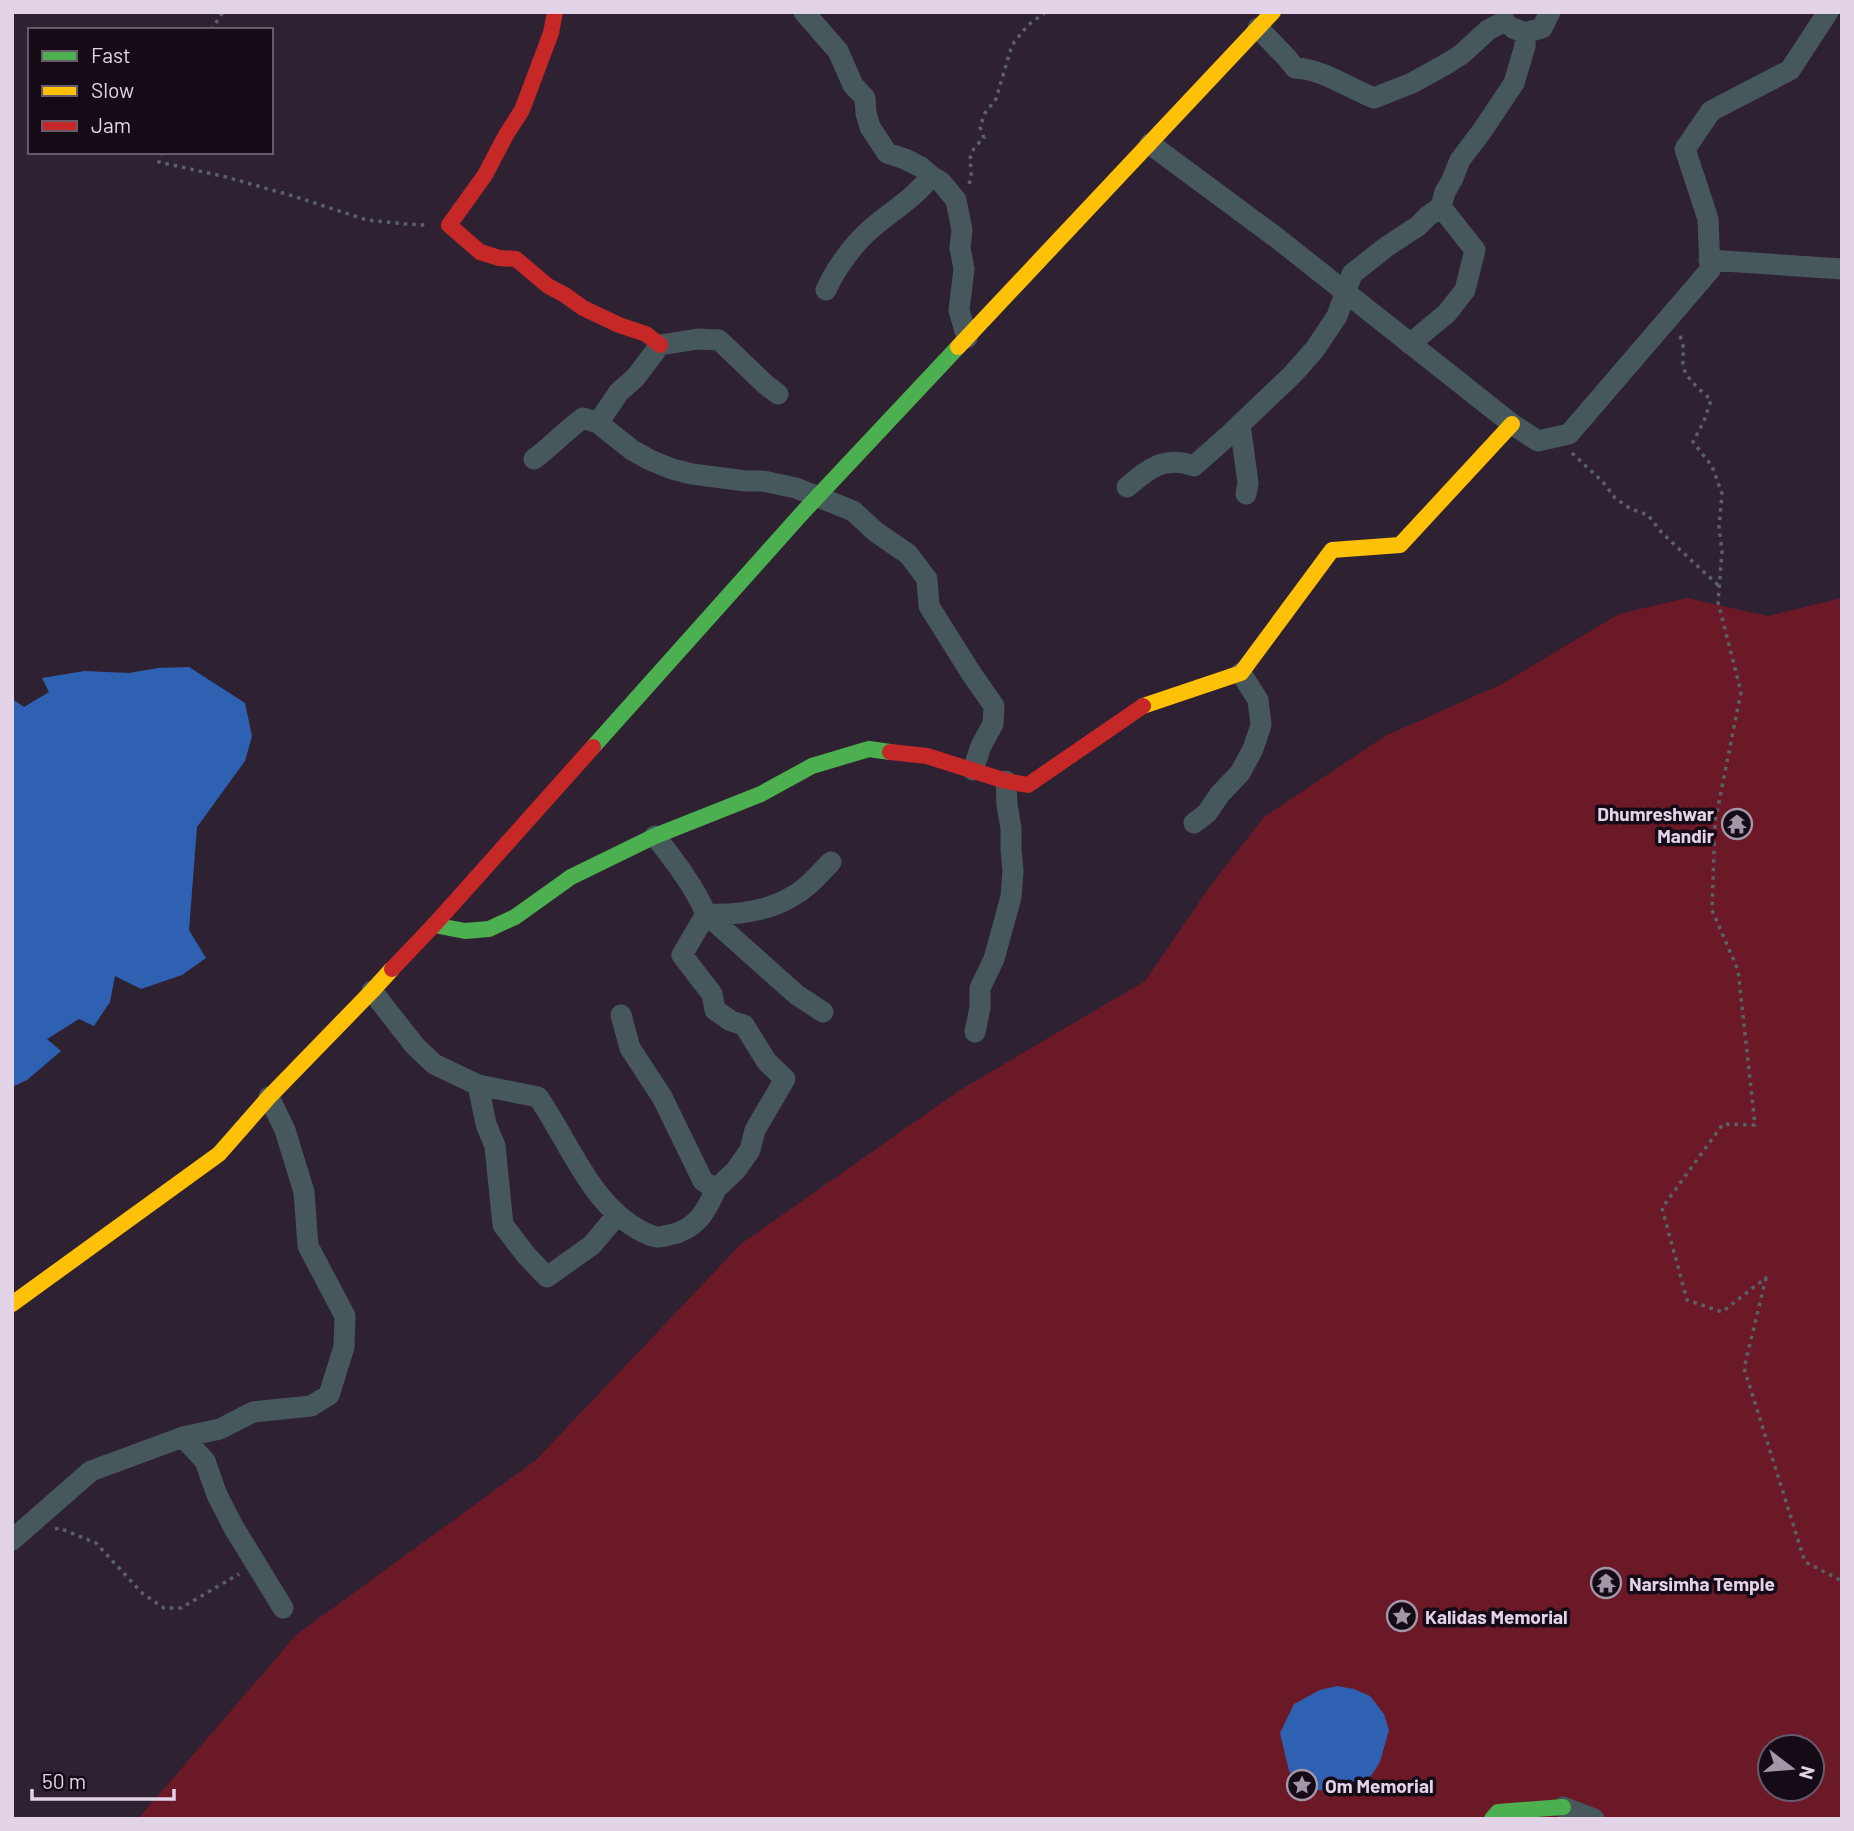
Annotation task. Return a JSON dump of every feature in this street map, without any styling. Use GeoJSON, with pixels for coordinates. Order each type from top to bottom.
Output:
{"type":"FeatureCollection","features":[{"type":"Feature","properties":{"kind":"street"},"geometry":{"type":"LineString","coordinates":[[555,12],[551,33],[522,110],[485,175],[449,225],[480,252],[499,258],[516,259],[548,286],[583,308],[646,334],[660,345]]}},
{"type":"Feature","properties":{"kind":"street"},"geometry":{"type":"LineString","coordinates":[[804,12],[838,51],[853,85],[865,98],[870,127],[887,153],[913,163],[941,182],[956,200],[962,230],[960,248],[964,269],[959,310],[967,338]]}},
{"type":"Feature","properties":{"kind":"street"},"geometry":{"type":"LineString","coordinates":[[12,1304],[219,1154],[269,1097],[434,925],[818,496],[1266,20],[1294,68],[1310,69],[1374,98],[1412,83],[1448,63],[1462,54],[1502,17],[1513,28],[1525,33],[1542,27],[1550,12]]}},
{"type":"Feature","properties":{"kind":"street"},"geometry":{"type":"LineString","coordinates":[[1150,144],[1278,238],[1512,424],[1538,441],[1569,434],[1710,270],[1708,219],[1685,149],[1711,111],[1790,70],[1828,12]]}},
{"type":"Feature","properties":{"kind":"street"},"geometry":{"type":"LineString","coordinates":[[1127,487],[1151,467],[1180,461],[1194,466],[1293,374],[1315,349],[1337,316],[1352,274],[1441,207],[1460,160],[1514,83],[1525,33]]}},
{"type":"Feature","properties":{"kind":"street"},"geometry":{"type":"LineString","coordinates":[[826,289],[834,271],[857,241],[921,190],[931,176]]}},
{"type":"Feature","properties":{"kind":"street"},"geometry":{"type":"LineString","coordinates":[[1410,344],[1447,313],[1465,290],[1475,250],[1441,207]]}},
{"type":"Feature","properties":{"kind":"street"},"geometry":{"type":"LineString","coordinates":[[1709,260],[1842,270]]}},
{"type":"Feature","properties":{"kind":"street"},"geometry":{"type":"LineString","coordinates":[[598,423],[614,398],[635,378],[660,345],[698,339],[719,340],[778,394]]}},
{"type":"Feature","properties":{"kind":"street"},"geometry":{"type":"LineString","coordinates":[[534,459],[583,418],[598,423],[632,450],[672,468],[692,474],[763,481],[796,488],[853,511],[876,532],[908,554],[927,579],[929,606],[994,706],[993,723],[973,769]]}},
{"type":"Feature","properties":{"kind":"street"},"geometry":{"type":"LineString","coordinates":[[1240,424],[1248,483],[1246,494]]}},
{"type":"Feature","properties":{"kind":"street"},"geometry":{"type":"LineString","coordinates":[[434,925],[465,931],[489,929],[515,917],[571,877],[656,836],[761,794],[812,766],[869,749],[928,756],[1006,781],[1028,785],[1140,707],[1241,673],[1332,550],[1400,545],[1512,424]]}},
{"type":"Feature","properties":{"kind":"street"},"geometry":{"type":"LineString","coordinates":[[1194,823],[1207,813],[1240,773],[1253,750],[1261,725],[1258,700],[1241,673]]}},
{"type":"Feature","properties":{"kind":"street"},"geometry":{"type":"LineString","coordinates":[[975,1032],[980,1008],[980,988],[994,959],[1011,897],[1013,871],[1006,781]]}},
{"type":"Feature","properties":{"kind":"street"},"geometry":{"type":"LineString","coordinates":[[656,836],[680,868],[706,914],[797,995],[823,1012]]}},
{"type":"Feature","properties":{"kind":"street"},"geometry":{"type":"LineString","coordinates":[[706,914],[732,915],[775,905],[806,887],[831,862]]}},
{"type":"Feature","properties":{"kind":"street"},"geometry":{"type":"LineString","coordinates":[[372,991],[415,1046],[434,1064],[478,1084],[538,1097],[591,1184],[617,1215],[656,1238],[677,1234],[695,1223],[706,1211],[716,1189],[736,1170],[750,1150],[755,1130],[785,1079],[767,1062],[744,1025],[730,1021],[715,1010],[712,994],[682,955],[706,914]]}},
{"type":"Feature","properties":{"kind":"street"},"geometry":{"type":"LineString","coordinates":[[621,1015],[629,1048],[662,1097],[703,1181],[716,1189]]}},
{"type":"Feature","properties":{"kind":"street"},"geometry":{"type":"LineString","coordinates":[[478,1084],[486,1124],[495,1146],[503,1225],[547,1277],[592,1245],[617,1215]]}},
{"type":"Feature","properties":{"kind":"street"},"geometry":{"type":"LineString","coordinates":[[12,1540],[91,1471],[183,1437],[220,1429],[253,1412],[311,1406],[329,1395],[344,1348],[345,1316],[308,1247],[304,1192],[285,1130],[269,1097]]}},
{"type":"Feature","properties":{"kind":"street"},"geometry":{"type":"LineString","coordinates":[[183,1437],[205,1461],[217,1495],[234,1528],[283,1608]]}},
{"type":"Feature","properties":{"kind":"street"},"geometry":{"type":"LineString","coordinates":[[1492,1819],[1498,1812],[1563,1807],[1594,1819]]}},
{"type":"Feature","properties":{"kind":"path"},"geometry":{"type":"LineString","coordinates":[[212,28],[223,12]]}},
{"type":"Feature","properties":{"kind":"path"},"geometry":{"type":"LineString","coordinates":[[956,200],[968,186],[972,176],[969,160],[973,147],[984,138],[980,127],[985,113],[996,99],[1012,45],[1028,25],[1046,12]]}},
{"type":"Feature","properties":{"kind":"path"},"geometry":{"type":"LineString","coordinates":[[161,154],[159,162],[226,177],[367,220],[405,225],[449,225]]}},
{"type":"Feature","properties":{"kind":"path"},"geometry":{"type":"LineString","coordinates":[[1672,314],[1684,347],[1683,367],[1694,384],[1711,400],[1693,442],[1712,466],[1722,494],[1719,527],[1722,551],[1718,602],[1741,692],[1715,822],[1712,909],[1738,971],[1755,1125],[1723,1124],[1662,1208],[1687,1300],[1722,1312],[1767,1277],[1744,1368],[1805,1562],[1842,1581]]}},
{"type":"Feature","properties":{"kind":"path"},"geometry":{"type":"LineString","coordinates":[[1559,436],[1615,498],[1648,516],[1662,533],[1719,586]]}},
{"type":"Feature","properties":{"kind":"path"},"geometry":{"type":"LineString","coordinates":[[47,1531],[59,1528],[96,1544],[142,1592],[164,1608],[181,1608],[256,1564]]}},
{"type":"Feature","properties":{"kind":"shaded area"},"geometry":{"type":"Polygon","coordinates":[[[1687,598],[1768,616],[1842,598],[1842,1819],[138,1819],[296,1635],[536,1460],[741,1244],[960,1090],[1145,981],[1211,885],[1264,817],[1385,736],[1502,684],[1619,614],[1687,598]]]}},
{"type":"Feature","properties":{"kind":"water"},"geometry":{"type":"Polygon","coordinates":[[[189,667],[245,703],[252,736],[245,761],[197,827],[189,930],[206,958],[182,975],[141,989],[115,976],[110,1002],[94,1026],[79,1019],[47,1039],[61,1051],[27,1080],[12,1087],[12,699],[24,707],[49,692],[42,678],[84,671],[129,673],[189,667]]]}},
{"type":"Feature","properties":{"kind":"water"},"geometry":{"type":"Polygon","coordinates":[[[1337,1686],[1370,1696],[1384,1714],[1389,1730],[1380,1762],[1369,1779],[1337,1792],[1301,1785],[1289,1771],[1280,1733],[1294,1704],[1320,1690],[1337,1686]]]}},
{"type":"Feature","properties":{"kind":"traffic: fast"},"geometry":{"type":"LineString","coordinates":[[593,747],[804,511],[958,347]]}},
{"type":"Feature","properties":{"kind":"traffic: fast"},"geometry":{"type":"LineString","coordinates":[[434,925],[465,931],[489,929],[515,917],[571,877],[655,836],[761,794],[812,766],[869,749],[890,752]]}},
{"type":"Feature","properties":{"kind":"traffic: fast"},"geometry":{"type":"LineString","coordinates":[[1492,1819],[1498,1812],[1563,1807]]}},
{"type":"Feature","properties":{"kind":"traffic: slow"},"geometry":{"type":"LineString","coordinates":[[958,347],[1273,12]]}},
{"type":"Feature","properties":{"kind":"traffic: slow"},"geometry":{"type":"LineString","coordinates":[[1143,706],[1241,673],[1332,550],[1400,545],[1512,424]]}},
{"type":"Feature","properties":{"kind":"traffic: slow"},"geometry":{"type":"LineString","coordinates":[[12,1304],[219,1154],[269,1097],[392,969]]}},
{"type":"Feature","properties":{"kind":"traffic: jam"},"geometry":{"type":"LineString","coordinates":[[555,12],[551,33],[522,110],[485,175],[449,225],[480,252],[499,258],[516,259],[548,286],[583,308],[646,334],[660,345]]}},
{"type":"Feature","properties":{"kind":"traffic: jam"},"geometry":{"type":"LineString","coordinates":[[890,752],[927,756],[1006,781],[1028,785],[1143,706]]}},
{"type":"Feature","properties":{"kind":"traffic: jam"},"geometry":{"type":"LineString","coordinates":[[392,969],[593,747]]}},
{"type":"Feature","properties":{"kind":"place","name":"Dhumreshwar Mandir"},"geometry":{"type":"Point","coordinates":[1737,824]}},
{"type":"Feature","properties":{"kind":"place","name":"Narsimha Temple"},"geometry":{"type":"Point","coordinates":[1606,1583]}},
{"type":"Feature","properties":{"kind":"place","name":"Kalidas Memorial"},"geometry":{"type":"Point","coordinates":[1402,1616]}},
{"type":"Feature","properties":{"kind":"place","name":"Om Memorial"},"geometry":{"type":"Point","coordinates":[1302,1785]}}]}
